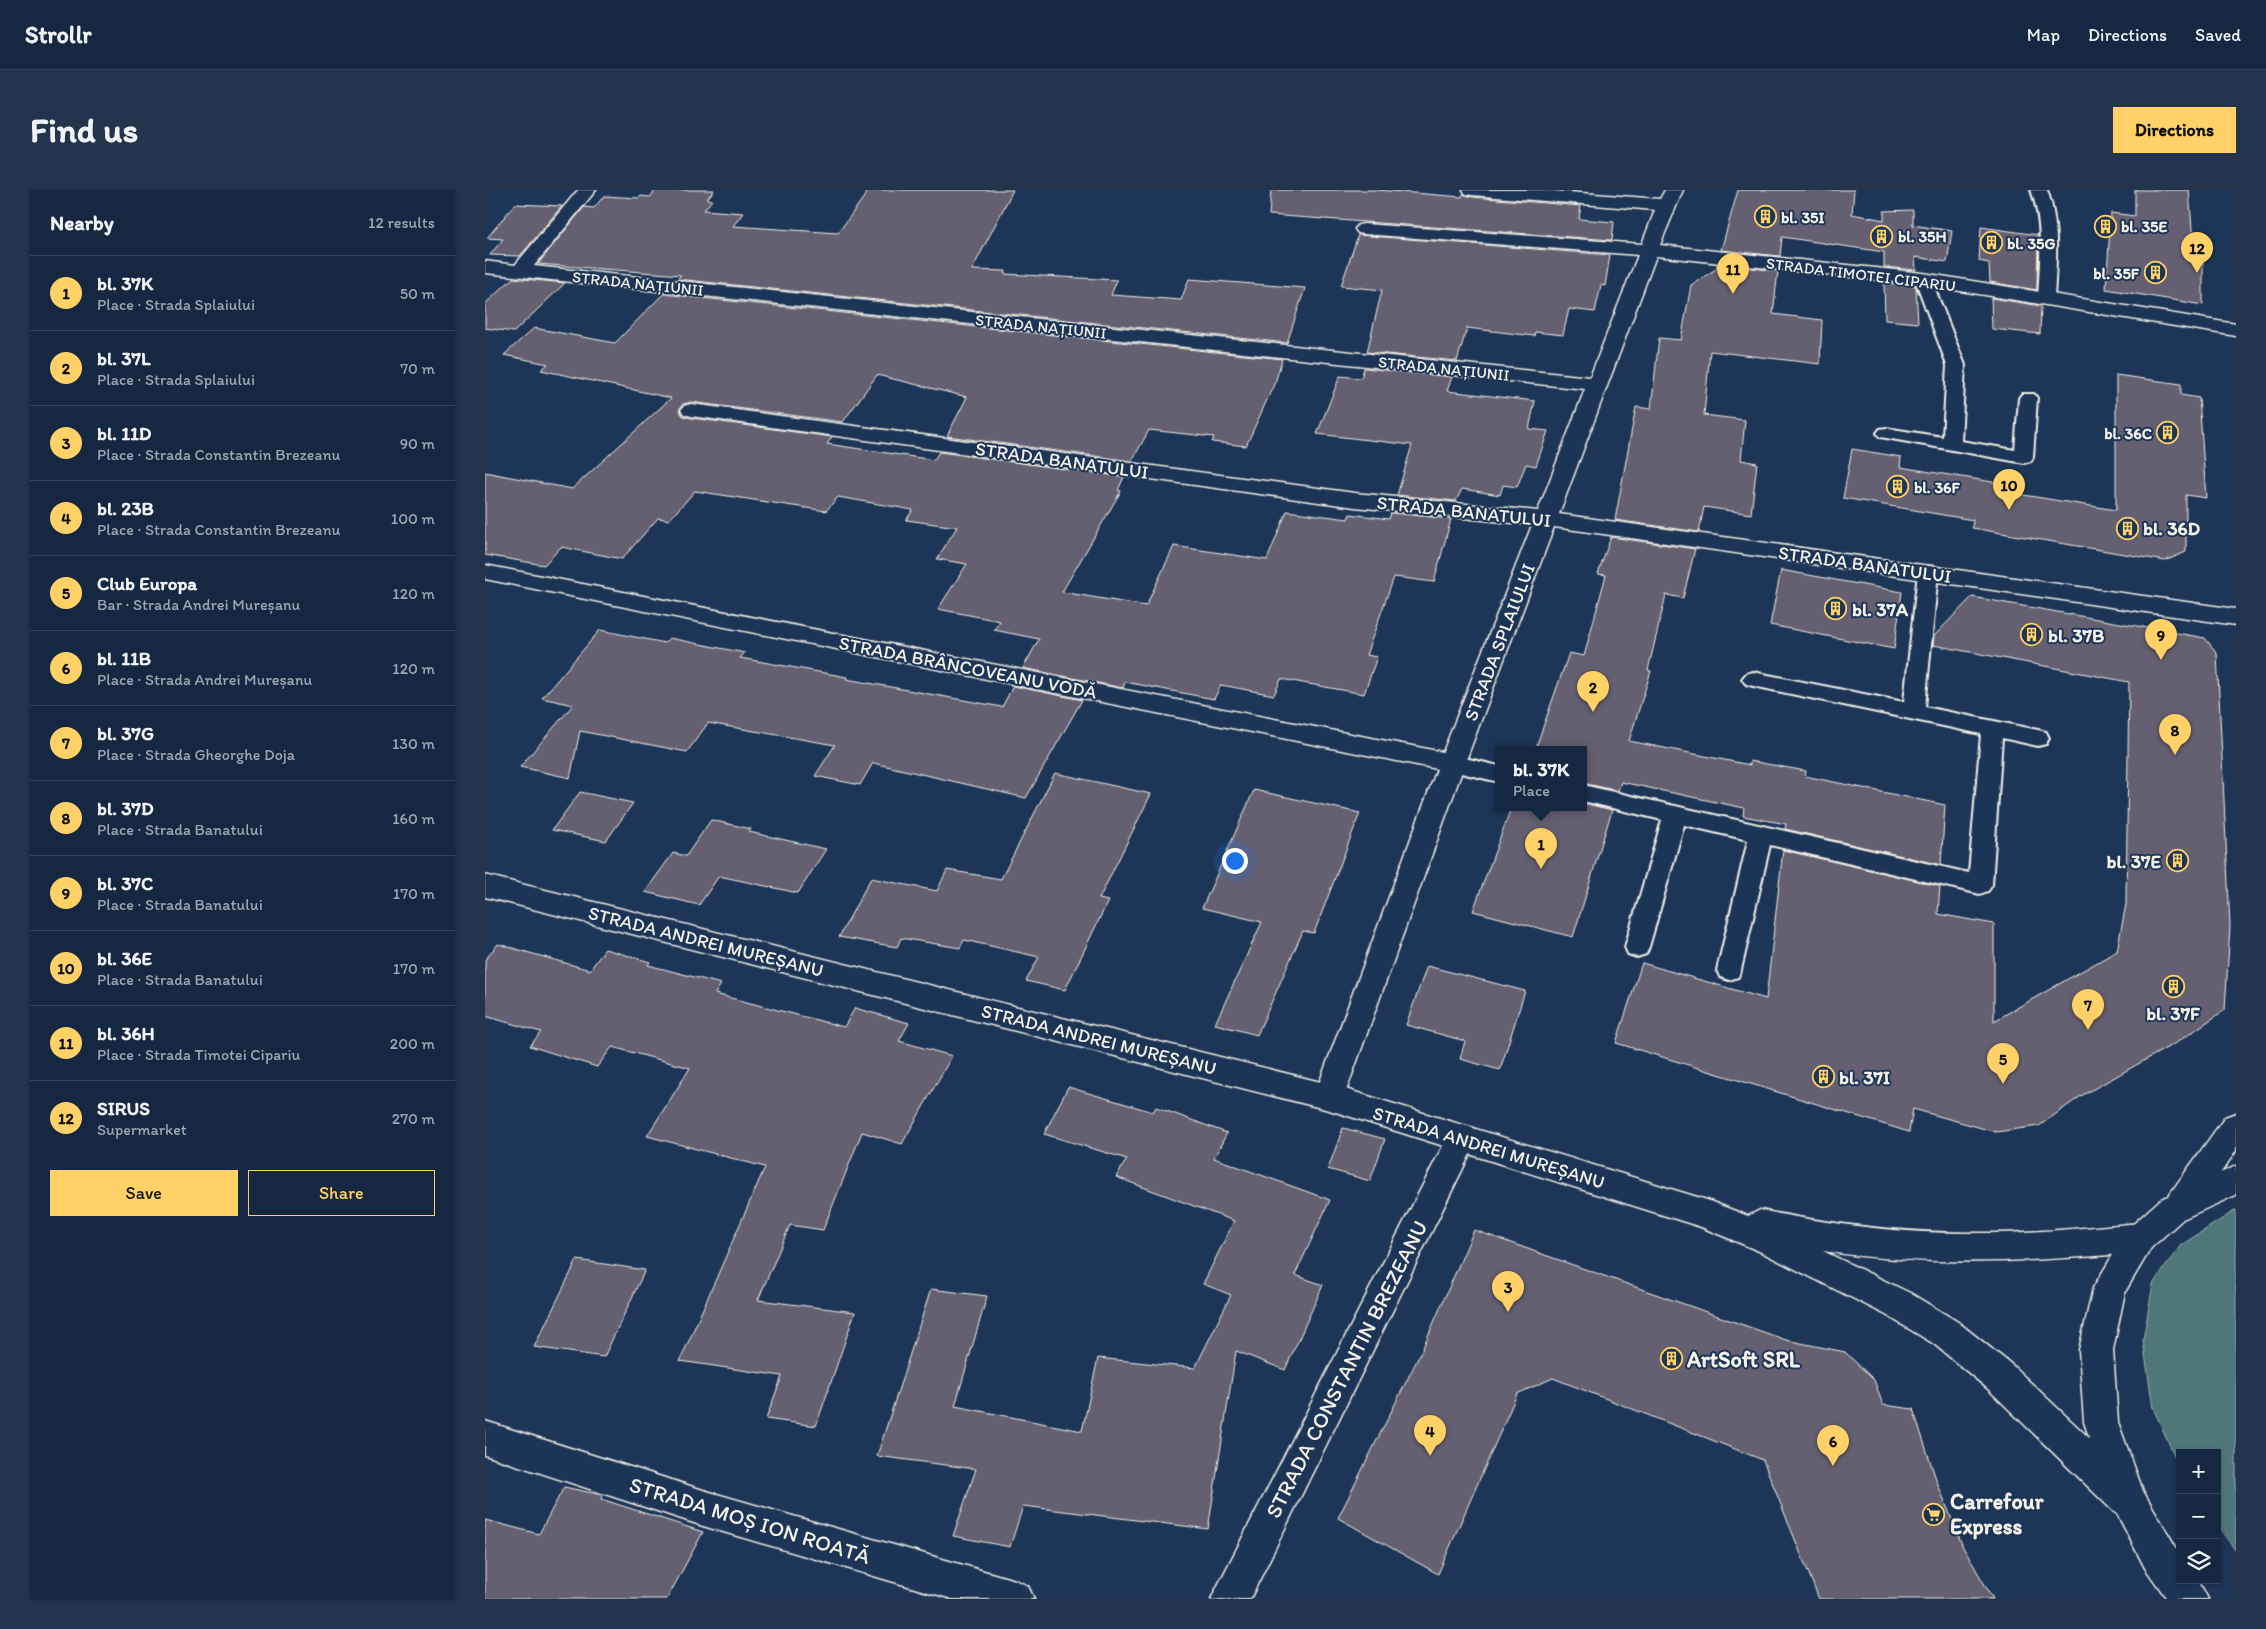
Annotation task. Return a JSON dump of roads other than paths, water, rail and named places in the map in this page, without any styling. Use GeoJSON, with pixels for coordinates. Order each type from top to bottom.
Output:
{"type":"FeatureCollection","features":[{"type":"Feature","properties":{"kind":"street"},"geometry":{"type":"LineString","coordinates":[[520,271],[587,190]]}},
{"type":"Feature","properties":{"kind":"street"},"geometry":{"type":"LineString","coordinates":[[1472,190],[1670,197]]}},
{"type":"Feature","properties":{"kind":"street","name":"STRADA SPLAIULUI"},"geometry":{"type":"LineString","coordinates":[[1329,1097],[1452,763],[1670,197]]}},
{"type":"Feature","properties":{"kind":"street","name":"STRADA TIMOTEI CIPARIU"},"geometry":{"type":"LineString","coordinates":[[1364,229],[1649,250],[1923,280],[2046,298],[2236,330]]}},
{"type":"Feature","properties":{"kind":"street","name":"STRADA NAȚIUNII"},"geometry":{"type":"LineString","coordinates":[[485,267],[1597,384]]}},
{"type":"Feature","properties":{"kind":"street","name":"STRADA BANATULUI"},"geometry":{"type":"LineString","coordinates":[[691,410],[1355,500],[1547,520],[1928,572],[2236,617]]}},
{"type":"Feature","properties":{"kind":"street","name":"STRADA BRÂNCOVEANU VODĂ"},"geometry":{"type":"LineString","coordinates":[[485,572],[1452,763]]}},
{"type":"Feature","properties":{"kind":"street","name":"STRADA ANDREI MUREȘANU"},"geometry":{"type":"LineString","coordinates":[[485,886],[1329,1097],[1707,1214],[1798,1233],[1889,1245],[1968,1248],[2020,1247],[2140,1238]]}},
{"type":"Feature","properties":{"kind":"street"},"geometry":{"type":"LineString","coordinates":[[2189,1599],[2157,1555],[2128,1500],[2101,1422],[2096,1350],[2109,1288],[2140,1238],[2180,1205],[2236,1126]]}},
{"type":"Feature","properties":{"kind":"street","name":"STRADA CONSTANTIN BREZEANU"},"geometry":{"type":"LineString","coordinates":[[1230,1599],[1463,1138]]}},
{"type":"Feature","properties":{"kind":"street"},"geometry":{"type":"LineString","coordinates":[[2180,1205],[2236,1180]]}},
{"type":"Feature","properties":{"kind":"street","name":"STRADA ANDREI MUREȘANU"},"geometry":{"type":"LineString","coordinates":[[1707,1214],[1770,1242],[1898,1304],[1947,1333],[2000,1377],[2128,1500]]}},
{"type":"Feature","properties":{"kind":"street","name":"STRADA MOȘ ION ROATĂ"},"geometry":{"type":"LineString","coordinates":[[485,1438],[973,1593],[1015,1599]]}},
{"type":"Feature","properties":{"kind":"lane"},"geometry":{"type":"LineString","coordinates":[[2034,191],[2045,206],[2049,240],[2046,298]]}},
{"type":"Feature","properties":{"kind":"lane"},"geometry":{"type":"LineString","coordinates":[[1923,280],[1957,365],[1952,445]]}},
{"type":"Feature","properties":{"kind":"lane"},"geometry":{"type":"LineString","coordinates":[[1886,433],[2024,457],[2028,398]]}},
{"type":"Feature","properties":{"kind":"lane"},"geometry":{"type":"LineString","coordinates":[[1914,712],[1928,572]]}},
{"type":"Feature","properties":{"kind":"lane"},"geometry":{"type":"LineString","coordinates":[[1753,679],[2038,738]]}},
{"type":"Feature","properties":{"kind":"lane"},"geometry":{"type":"LineString","coordinates":[[1587,794],[1980,884],[1993,729]]}},
{"type":"Feature","properties":{"kind":"lane"},"geometry":{"type":"LineString","coordinates":[[1452,763],[1495,773]]}},
{"type":"Feature","properties":{"kind":"lane"},"geometry":{"type":"LineString","coordinates":[[1637,947],[1675,815]]}},
{"type":"Feature","properties":{"kind":"lane"},"geometry":{"type":"LineString","coordinates":[[1729,970],[1761,835]]}},
{"type":"Feature","properties":{"kind":"place","name":"bl. 35I"},"geometry":{"type":"Point","coordinates":[1765,217]}},
{"type":"Feature","properties":{"kind":"place","name":"bl. 35E"},"geometry":{"type":"Point","coordinates":[2105,226]}},
{"type":"Feature","properties":{"kind":"place","name":"bl. 35H"},"geometry":{"type":"Point","coordinates":[1882,236]}},
{"type":"Feature","properties":{"kind":"place","name":"bl. 35G"},"geometry":{"type":"Point","coordinates":[1991,243]}},
{"type":"Feature","properties":{"kind":"place","name":"bl. 35F"},"geometry":{"type":"Point","coordinates":[2155,273]}},
{"type":"Feature","properties":{"kind":"place","name":"SIRUS"},"geometry":{"type":"Point","coordinates":[2197,273]}},
{"type":"Feature","properties":{"kind":"place","name":"bl. 36H"},"geometry":{"type":"Point","coordinates":[1733,294]}},
{"type":"Feature","properties":{"kind":"place","name":"bl. 36C"},"geometry":{"type":"Point","coordinates":[2168,433]}},
{"type":"Feature","properties":{"kind":"place","name":"bl. 36F"},"geometry":{"type":"Point","coordinates":[1898,487]}},
{"type":"Feature","properties":{"kind":"place","name":"bl. 36E"},"geometry":{"type":"Point","coordinates":[2009,510]}},
{"type":"Feature","properties":{"kind":"place","name":"bl. 36D"},"geometry":{"type":"Point","coordinates":[2127,528]}},
{"type":"Feature","properties":{"kind":"place","name":"bl. 37A"},"geometry":{"type":"Point","coordinates":[1836,609]}},
{"type":"Feature","properties":{"kind":"place","name":"bl. 37B"},"geometry":{"type":"Point","coordinates":[2032,635]}},
{"type":"Feature","properties":{"kind":"place","name":"bl. 37C"},"geometry":{"type":"Point","coordinates":[2161,660]}},
{"type":"Feature","properties":{"kind":"place","name":"bl. 37L"},"geometry":{"type":"Point","coordinates":[1593,712]}},
{"type":"Feature","properties":{"kind":"place","name":"bl. 37D"},"geometry":{"type":"Point","coordinates":[2175,755]}},
{"type":"Feature","properties":{"kind":"place","name":"bl. 37E"},"geometry":{"type":"Point","coordinates":[2177,861]}},
{"type":"Feature","properties":{"kind":"place","name":"bl. 37K"},"geometry":{"type":"Point","coordinates":[1541,869]}},
{"type":"Feature","properties":{"kind":"place","name":"bl. 37F"},"geometry":{"type":"Point","coordinates":[2173,987]}},
{"type":"Feature","properties":{"kind":"place","name":"bl. 37G"},"geometry":{"type":"Point","coordinates":[2088,1030]}},
{"type":"Feature","properties":{"kind":"place","name":"bl. 37I"},"geometry":{"type":"Point","coordinates":[1823,1077]}},
{"type":"Feature","properties":{"kind":"place","name":"Club Europa"},"geometry":{"type":"Point","coordinates":[2003,1084]}},
{"type":"Feature","properties":{"kind":"place","name":"bl. 11D"},"geometry":{"type":"Point","coordinates":[1508,1312]}},
{"type":"Feature","properties":{"kind":"place","name":"ArtSoft SRL"},"geometry":{"type":"Point","coordinates":[1671,1359]}},
{"type":"Feature","properties":{"kind":"place","name":"bl. 23B"},"geometry":{"type":"Point","coordinates":[1430,1456]}},
{"type":"Feature","properties":{"kind":"place","name":"bl. 11B"},"geometry":{"type":"Point","coordinates":[1833,1466]}},
{"type":"Feature","properties":{"kind":"place","name":"Carrefour Express"},"geometry":{"type":"Point","coordinates":[1934,1514]}}]}
